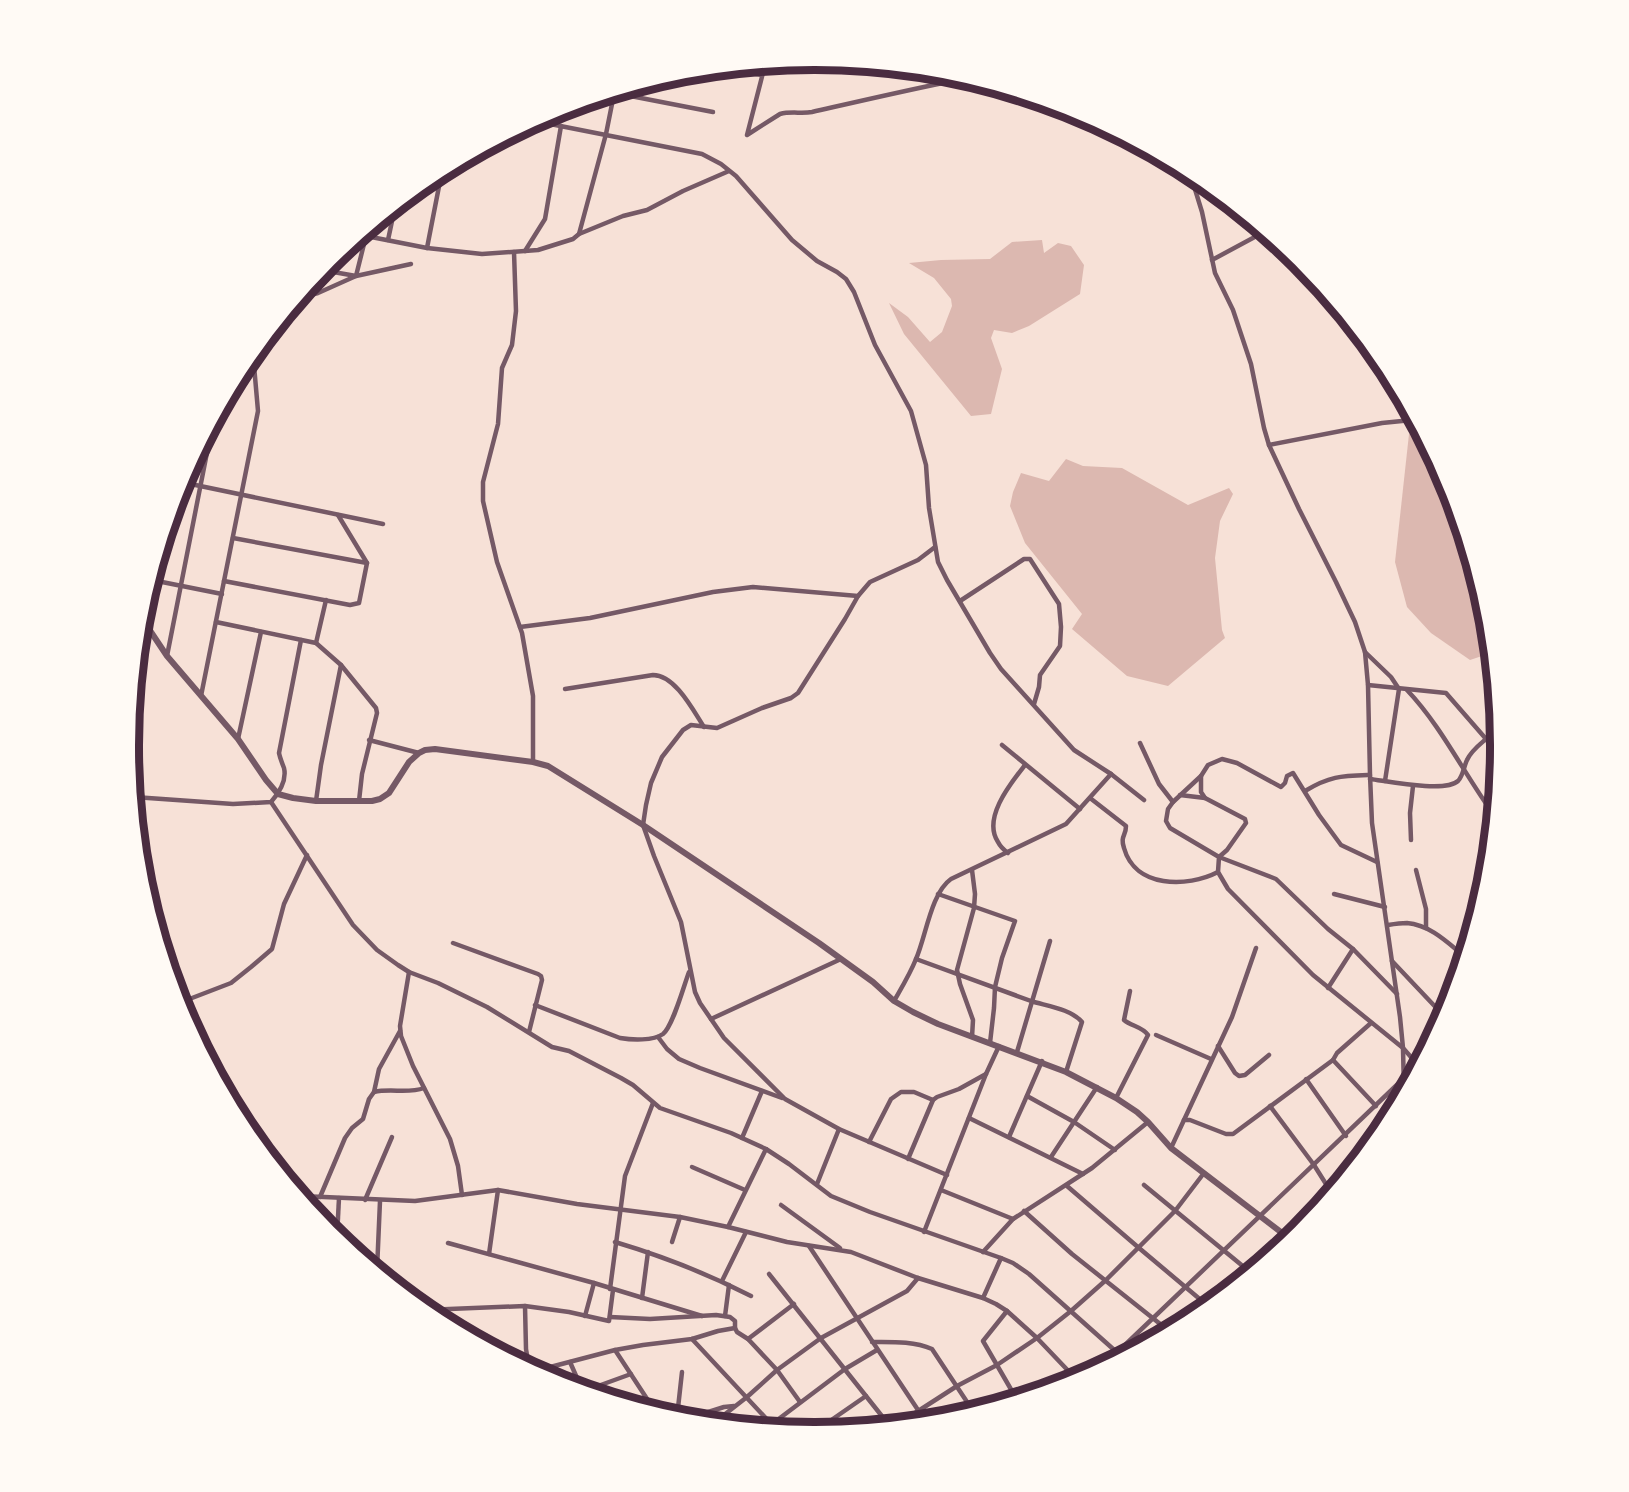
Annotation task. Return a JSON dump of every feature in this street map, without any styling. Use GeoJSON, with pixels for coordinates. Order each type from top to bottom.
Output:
{"type":"FeatureCollection","features":[{"type":"Feature","properties":{"kind":"street"},"geometry":{"type":"LineString","coordinates":[[753,74],[762,75],[747,135],[786,112],[808,113],[943,83]]}},
{"type":"Feature","properties":{"kind":"street"},"geometry":{"type":"LineString","coordinates":[[632,96],[713,112]]}},
{"type":"Feature","properties":{"kind":"street"},"geometry":{"type":"LineString","coordinates":[[579,234],[612,102]]}},
{"type":"Feature","properties":{"kind":"street"},"geometry":{"type":"LineString","coordinates":[[551,124],[702,154],[722,164],[736,176],[792,240],[818,261],[846,279],[854,292],[875,345],[911,411],[926,465],[929,508],[939,566],[1001,669],[1074,750],[1111,774],[1144,800]]}},
{"type":"Feature","properties":{"kind":"street"},"geometry":{"type":"LineString","coordinates":[[525,251],[545,219],[561,126]]}},
{"type":"Feature","properties":{"kind":"street"},"geometry":{"type":"LineString","coordinates":[[371,237],[427,248],[482,254],[538,250],[573,239],[579,234],[623,216],[646,210],[729,171]]}},
{"type":"Feature","properties":{"kind":"street"},"geometry":{"type":"LineString","coordinates":[[427,248],[440,184]]}},
{"type":"Feature","properties":{"kind":"street"},"geometry":{"type":"LineString","coordinates":[[1131,1342],[1402,1080],[1403,1048],[1397,994],[1372,823],[1365,652],[1336,582],[1269,446],[1251,364],[1233,310],[1215,273],[1194,187]]}},
{"type":"Feature","properties":{"kind":"street"},"geometry":{"type":"LineString","coordinates":[[388,240],[393,219]]}},
{"type":"Feature","properties":{"kind":"street"},"geometry":{"type":"LineString","coordinates":[[1212,260],[1257,236]]}},
{"type":"Feature","properties":{"kind":"street"},"geometry":{"type":"LineString","coordinates":[[356,276],[361,245]]}},
{"type":"Feature","properties":{"kind":"street"},"geometry":{"type":"LineString","coordinates":[[514,252],[516,311],[512,345],[502,368],[498,424],[483,482],[483,501],[497,562],[520,627],[533,696],[533,762]]}},
{"type":"Feature","properties":{"kind":"street"},"geometry":{"type":"LineString","coordinates":[[313,294],[356,276],[411,264]]}},
{"type":"Feature","properties":{"kind":"street"},"geometry":{"type":"LineString","coordinates":[[333,272],[356,276]]}},
{"type":"Feature","properties":{"kind":"street"},"geometry":{"type":"LineString","coordinates":[[201,696],[258,411],[254,369]]}},
{"type":"Feature","properties":{"kind":"street"},"geometry":{"type":"LineString","coordinates":[[1269,446],[1382,423],[1406,421]]}},
{"type":"Feature","properties":{"kind":"street"},"geometry":{"type":"LineString","coordinates":[[167,656],[208,449]]}},
{"type":"Feature","properties":{"kind":"street"},"geometry":{"type":"LineString","coordinates":[[191,484],[383,524]]}},
{"type":"Feature","properties":{"kind":"street"},"geometry":{"type":"LineString","coordinates":[[224,581],[350,605],[359,603],[367,563],[338,515]]}},
{"type":"Feature","properties":{"kind":"street"},"geometry":{"type":"LineString","coordinates":[[233,538],[367,563]]}},
{"type":"Feature","properties":{"kind":"street"},"geometry":{"type":"LineString","coordinates":[[785,1099],[724,1038],[694,992],[681,922],[643,825],[651,783],[662,757],[683,730],[691,725],[717,728],[791,698],[798,693],[846,619],[858,596],[870,582],[918,560],[935,547]]}},
{"type":"Feature","properties":{"kind":"street"},"geometry":{"type":"LineString","coordinates":[[960,601],[1024,559],[1030,559],[1057,599],[1061,627],[1060,646],[1040,675],[1034,704]]}},
{"type":"Feature","properties":{"kind":"street"},"geometry":{"type":"LineString","coordinates":[[160,582],[222,594]]}},
{"type":"Feature","properties":{"kind":"street"},"geometry":{"type":"LineString","coordinates":[[520,627],[590,618],[713,592],[753,587],[858,596]]}},
{"type":"Feature","properties":{"kind":"street"},"geometry":{"type":"LineString","coordinates":[[316,643],[326,600]]}},
{"type":"Feature","properties":{"kind":"street"},"geometry":{"type":"LineString","coordinates":[[216,622],[316,643],[341,665],[376,708],[377,713],[362,774],[359,801]]}},
{"type":"Feature","properties":{"kind":"street"},"geometry":{"type":"LineString","coordinates":[[149,630],[167,656],[238,739],[278,794],[316,801],[380,799],[389,793],[409,762],[419,753],[435,749],[548,766],[643,825],[841,959],[873,982],[894,1001],[938,1024],[1042,1061],[1116,1098],[1137,1112],[1171,1148],[1282,1233]]}},
{"type":"Feature","properties":{"kind":"street"},"geometry":{"type":"LineString","coordinates":[[238,739],[261,632]]}},
{"type":"Feature","properties":{"kind":"street"},"geometry":{"type":"LineString","coordinates":[[141,797],[233,804],[271,802],[283,783],[284,772],[279,753],[302,640]]}},
{"type":"Feature","properties":{"kind":"street"},"geometry":{"type":"LineString","coordinates":[[1365,652],[1400,689],[1385,781]]}},
{"type":"Feature","properties":{"kind":"street"},"geometry":{"type":"LineString","coordinates":[[316,801],[341,665]]}},
{"type":"Feature","properties":{"kind":"street"},"geometry":{"type":"LineString","coordinates":[[565,689],[659,675],[679,690],[704,726]]}},
{"type":"Feature","properties":{"kind":"street"},"geometry":{"type":"LineString","coordinates":[[1368,685],[1446,693],[1490,744]]}},
{"type":"Feature","properties":{"kind":"street"},"geometry":{"type":"LineString","coordinates":[[1407,690],[1439,729],[1487,806]]}},
{"type":"Feature","properties":{"kind":"street"},"geometry":{"type":"LineString","coordinates":[[1305,791],[1331,778],[1370,777],[1413,786],[1453,784],[1457,782],[1470,754],[1486,739]]}},
{"type":"Feature","properties":{"kind":"street"},"geometry":{"type":"LineString","coordinates":[[369,740],[419,753]]}},
{"type":"Feature","properties":{"kind":"street"},"geometry":{"type":"LineString","coordinates":[[1140,743],[1159,784],[1173,802]]}},
{"type":"Feature","properties":{"kind":"street"},"geometry":{"type":"LineString","coordinates":[[1002,745],[1080,809]]}},
{"type":"Feature","properties":{"kind":"street"},"geometry":{"type":"LineString","coordinates":[[1377,862],[1341,845],[1293,773],[1287,776],[1281,787],[1237,763],[1222,759],[1208,765],[1201,776],[1168,809],[1166,821],[1170,828],[1219,857],[1276,879],[1328,929],[1353,949],[1397,994]]}},
{"type":"Feature","properties":{"kind":"street"},"geometry":{"type":"LineString","coordinates":[[1008,853],[997,842],[993,820],[1009,786],[1024,765]]}},
{"type":"Feature","properties":{"kind":"street"},"geometry":{"type":"LineString","coordinates":[[894,1001],[916,959],[938,894],[945,883],[1066,824],[1111,774]]}},
{"type":"Feature","properties":{"kind":"street"},"geometry":{"type":"LineString","coordinates":[[1201,776],[1201,792],[1205,798]]}},
{"type":"Feature","properties":{"kind":"street"},"geometry":{"type":"LineString","coordinates":[[1411,840],[1410,813],[1413,786]]}},
{"type":"Feature","properties":{"kind":"street"},"geometry":{"type":"LineString","coordinates":[[1180,795],[1205,798],[1245,819],[1246,822],[1227,850],[1219,857],[1218,872],[1228,889],[1305,967],[1403,1048],[1413,1059]]}},
{"type":"Feature","properties":{"kind":"street"},"geometry":{"type":"LineString","coordinates":[[1090,798],[1126,826],[1122,839],[1124,851],[1134,868],[1149,877],[1176,883],[1218,872]]}},
{"type":"Feature","properties":{"kind":"street"},"geometry":{"type":"LineString","coordinates":[[271,802],[353,925],[377,950],[409,972],[459,992],[552,1047],[569,1051],[621,1078],[638,1089],[652,1103],[667,1111],[696,1120],[766,1149],[841,1201],[1013,1263],[1029,1274],[1115,1351]]}},
{"type":"Feature","properties":{"kind":"street"},"geometry":{"type":"LineString","coordinates":[[188,999],[231,982],[272,949],[284,904],[307,855]]}},
{"type":"Feature","properties":{"kind":"street"},"geometry":{"type":"LineString","coordinates":[[972,870],[974,908],[957,970],[973,1020],[972,1037]]}},
{"type":"Feature","properties":{"kind":"street"},"geometry":{"type":"LineString","coordinates":[[1416,870],[1426,909],[1426,928]]}},
{"type":"Feature","properties":{"kind":"street"},"geometry":{"type":"LineString","coordinates":[[938,894],[1015,921],[995,987],[990,1043]]}},
{"type":"Feature","properties":{"kind":"street"},"geometry":{"type":"LineString","coordinates":[[1334,894],[1385,907]]}},
{"type":"Feature","properties":{"kind":"street"},"geometry":{"type":"LineString","coordinates":[[1388,925],[1407,923],[1426,928],[1458,951]]}},
{"type":"Feature","properties":{"kind":"street"},"geometry":{"type":"LineString","coordinates":[[1017,1052],[1050,941]]}},
{"type":"Feature","properties":{"kind":"street"},"geometry":{"type":"LineString","coordinates":[[453,943],[541,976],[542,980],[529,1032]]}},
{"type":"Feature","properties":{"kind":"street"},"geometry":{"type":"LineString","coordinates":[[1171,1148],[1232,1017],[1256,948]]}},
{"type":"Feature","properties":{"kind":"street"},"geometry":{"type":"LineString","coordinates":[[1328,988],[1353,949]]}},
{"type":"Feature","properties":{"kind":"street"},"geometry":{"type":"LineString","coordinates":[[711,1019],[841,959]]}},
{"type":"Feature","properties":{"kind":"street"},"geometry":{"type":"LineString","coordinates":[[916,959],[1078,1018],[1082,1022],[1066,1072]]}},
{"type":"Feature","properties":{"kind":"street"},"geometry":{"type":"LineString","coordinates":[[1392,961],[1437,1009]]}},
{"type":"Feature","properties":{"kind":"street"},"geometry":{"type":"LineString","coordinates":[[535,1005],[620,1038],[632,1040],[658,1037],[668,1028],[690,969]]}},
{"type":"Feature","properties":{"kind":"street"},"geometry":{"type":"LineString","coordinates":[[320,1197],[345,1138],[363,1119],[369,1099],[374,1092],[379,1069],[400,1031],[409,972]]}},
{"type":"Feature","properties":{"kind":"street"},"geometry":{"type":"LineString","coordinates":[[1116,1098],[1148,1035],[1146,1031],[1124,1020],[1130,991]]}},
{"type":"Feature","properties":{"kind":"street"},"geometry":{"type":"LineString","coordinates":[[1185,1120],[1191,1120],[1226,1134],[1233,1134],[1333,1060],[1337,1053],[1371,1023]]}},
{"type":"Feature","properties":{"kind":"street"},"geometry":{"type":"LineString","coordinates":[[400,1031],[413,1066],[450,1138],[458,1166],[462,1195]]}},
{"type":"Feature","properties":{"kind":"street"},"geometry":{"type":"LineString","coordinates":[[1156,1035],[1211,1059]]}},
{"type":"Feature","properties":{"kind":"street"},"geometry":{"type":"LineString","coordinates":[[658,1037],[679,1059],[785,1099],[839,1129],[947,1175]]}},
{"type":"Feature","properties":{"kind":"street"},"geometry":{"type":"LineString","coordinates":[[924,1232],[999,1046]]}},
{"type":"Feature","properties":{"kind":"street"},"geometry":{"type":"LineString","coordinates":[[1218,1046],[1239,1076],[1245,1075],[1269,1055]]}},
{"type":"Feature","properties":{"kind":"street"},"geometry":{"type":"LineString","coordinates":[[1333,1060],[1376,1106]]}},
{"type":"Feature","properties":{"kind":"street"},"geometry":{"type":"LineString","coordinates":[[1009,1137],[1042,1061]]}},
{"type":"Feature","properties":{"kind":"street"},"geometry":{"type":"LineString","coordinates":[[909,1159],[933,1100],[986,1074]]}},
{"type":"Feature","properties":{"kind":"street"},"geometry":{"type":"LineString","coordinates":[[1306,1079],[1346,1136]]}},
{"type":"Feature","properties":{"kind":"street"},"geometry":{"type":"LineString","coordinates":[[1051,1157],[1097,1087]]}},
{"type":"Feature","properties":{"kind":"street"},"geometry":{"type":"LineString","coordinates":[[374,1092],[424,1088]]}},
{"type":"Feature","properties":{"kind":"street"},"geometry":{"type":"LineString","coordinates":[[742,1138],[762,1090]]}},
{"type":"Feature","properties":{"kind":"street"},"geometry":{"type":"LineString","coordinates":[[869,1142],[891,1099],[901,1092],[914,1092],[933,1100]]}},
{"type":"Feature","properties":{"kind":"street"},"geometry":{"type":"LineString","coordinates":[[1027,1096],[1074,1122],[1115,1150]]}},
{"type":"Feature","properties":{"kind":"street"},"geometry":{"type":"LineString","coordinates":[[443,1310],[525,1306],[609,1321],[615,1242],[625,1176],[652,1103]]}},
{"type":"Feature","properties":{"kind":"street"},"geometry":{"type":"LineString","coordinates":[[1270,1106],[1327,1185]]}},
{"type":"Feature","properties":{"kind":"street"},"geometry":{"type":"LineString","coordinates":[[969,1118],[1083,1174]]}},
{"type":"Feature","properties":{"kind":"street"},"geometry":{"type":"LineString","coordinates":[[983,1251],[1013,1219],[1083,1174],[1148,1122]]}},
{"type":"Feature","properties":{"kind":"street"},"geometry":{"type":"LineString","coordinates":[[818,1184],[839,1129]]}},
{"type":"Feature","properties":{"kind":"street"},"geometry":{"type":"LineString","coordinates":[[365,1200],[392,1137]]}},
{"type":"Feature","properties":{"kind":"street"},"geometry":{"type":"LineString","coordinates":[[728,1227],[766,1149]]}},
{"type":"Feature","properties":{"kind":"street"},"geometry":{"type":"LineString","coordinates":[[692,1167],[745,1191]]}},
{"type":"Feature","properties":{"kind":"street"},"geometry":{"type":"LineString","coordinates":[[911,1415],[957,1386],[997,1365],[1071,1311],[1106,1280],[1175,1211],[1204,1173]]}},
{"type":"Feature","properties":{"kind":"street"},"geometry":{"type":"LineString","coordinates":[[1067,1185],[1201,1300]]}},
{"type":"Feature","properties":{"kind":"street"},"geometry":{"type":"LineString","coordinates":[[1144,1185],[1244,1267]]}},
{"type":"Feature","properties":{"kind":"street"},"geometry":{"type":"LineString","coordinates":[[489,1254],[498,1190]]}},
{"type":"Feature","properties":{"kind":"street"},"geometry":{"type":"LineString","coordinates":[[312,1197],[415,1201],[498,1190],[558,1202],[680,1217],[809,1246],[851,1252],[918,1278],[983,1298],[1007,1311],[1069,1372]]}},
{"type":"Feature","properties":{"kind":"street"},"geometry":{"type":"LineString","coordinates":[[941,1190],[1013,1219]]}},
{"type":"Feature","properties":{"kind":"street"},"geometry":{"type":"LineString","coordinates":[[338,1225],[339,1198]]}},
{"type":"Feature","properties":{"kind":"street"},"geometry":{"type":"LineString","coordinates":[[377,1261],[380,1201]]}},
{"type":"Feature","properties":{"kind":"street"},"geometry":{"type":"LineString","coordinates":[[781,1204],[842,1250]]}},
{"type":"Feature","properties":{"kind":"street"},"geometry":{"type":"LineString","coordinates":[[1024,1211],[1072,1254],[1162,1325]]}},
{"type":"Feature","properties":{"kind":"street"},"geometry":{"type":"LineString","coordinates":[[672,1242],[680,1217]]}},
{"type":"Feature","properties":{"kind":"street"},"geometry":{"type":"LineString","coordinates":[[722,1281],[746,1232]]}},
{"type":"Feature","properties":{"kind":"street"},"geometry":{"type":"LineString","coordinates":[[615,1242],[648,1252],[722,1281],[751,1296]]}},
{"type":"Feature","properties":{"kind":"street"},"geometry":{"type":"LineString","coordinates":[[448,1243],[594,1283],[702,1316]]}},
{"type":"Feature","properties":{"kind":"street"},"geometry":{"type":"LineString","coordinates":[[809,1246],[918,1410]]}},
{"type":"Feature","properties":{"kind":"street"},"geometry":{"type":"LineString","coordinates":[[642,1298],[648,1252]]}},
{"type":"Feature","properties":{"kind":"street"},"geometry":{"type":"LineString","coordinates":[[983,1298],[1001,1258]]}},
{"type":"Feature","properties":{"kind":"street"},"geometry":{"type":"LineString","coordinates":[[769,1274],[883,1418]]}},
{"type":"Feature","properties":{"kind":"street"},"geometry":{"type":"LineString","coordinates":[[723,1415],[777,1370],[821,1338],[908,1291],[918,1278]]}},
{"type":"Feature","properties":{"kind":"street"},"geometry":{"type":"LineString","coordinates":[[585,1316],[594,1283]]}},
{"type":"Feature","properties":{"kind":"street"},"geometry":{"type":"LineString","coordinates":[[725,1316],[729,1285]]}},
{"type":"Feature","properties":{"kind":"street"},"geometry":{"type":"LineString","coordinates":[[748,1339],[794,1304]]}},
{"type":"Feature","properties":{"kind":"street"},"geometry":{"type":"LineString","coordinates":[[525,1306],[527,1357]]}},
{"type":"Feature","properties":{"kind":"street"},"geometry":{"type":"LineString","coordinates":[[1007,1311],[983,1340],[1012,1392]]}},
{"type":"Feature","properties":{"kind":"street"},"geometry":{"type":"LineString","coordinates":[[610,1317],[650,1319],[725,1316],[734,1319],[735,1328],[777,1370],[800,1402]]}},
{"type":"Feature","properties":{"kind":"street"},"geometry":{"type":"LineString","coordinates":[[550,1367],[615,1350],[692,1339],[735,1328]]}},
{"type":"Feature","properties":{"kind":"street"},"geometry":{"type":"LineString","coordinates":[[692,1339],[767,1420]]}},
{"type":"Feature","properties":{"kind":"street"},"geometry":{"type":"LineString","coordinates":[[872,1342],[911,1343],[928,1347],[936,1353],[968,1403]]}},
{"type":"Feature","properties":{"kind":"street"},"geometry":{"type":"LineString","coordinates":[[615,1350],[648,1400]]}},
{"type":"Feature","properties":{"kind":"street"},"geometry":{"type":"LineString","coordinates":[[779,1420],[845,1369],[877,1350]]}},
{"type":"Feature","properties":{"kind":"street"},"geometry":{"type":"LineString","coordinates":[[570,1362],[577,1378]]}},
{"type":"Feature","properties":{"kind":"street"},"geometry":{"type":"LineString","coordinates":[[678,1408],[682,1372]]}},
{"type":"Feature","properties":{"kind":"street"},"geometry":{"type":"LineString","coordinates":[[598,1386],[631,1374]]}},
{"type":"Feature","properties":{"kind":"street"},"geometry":{"type":"LineString","coordinates":[[829,1421],[866,1396]]}},
{"type":"Feature","properties":{"kind":"street"},"geometry":{"type":"LineString","coordinates":[[706,1413],[734,1406]]}},
{"type":"Feature","properties":{"kind":"shaded area"},"geometry":{"type":"Polygon","coordinates":[[[1042,240],[1044,253],[1058,243],[1071,246],[1084,265],[1080,294],[1029,326],[1012,333],[994,330],[991,338],[1002,369],[991,414],[971,416],[904,334],[889,303],[908,317],[930,342],[942,332],[952,306],[951,299],[934,278],[909,263],[990,259],[1012,242],[1042,240]]]}},
{"type":"Feature","properties":{"kind":"shaded area"},"geometry":{"type":"Polygon","coordinates":[[[1409,434],[1413,434],[1439,487],[1467,571],[1484,655],[1470,660],[1431,633],[1407,607],[1395,562],[1409,434]]]}},
{"type":"Feature","properties":{"kind":"shaded area"},"geometry":{"type":"Polygon","coordinates":[[[1066,459],[1083,466],[1122,468],[1188,505],[1229,488],[1233,494],[1220,521],[1215,558],[1222,630],[1225,638],[1168,686],[1127,676],[1072,629],[1082,614],[1025,543],[1010,506],[1021,473],[1049,481],[1066,459]]]}}]}
